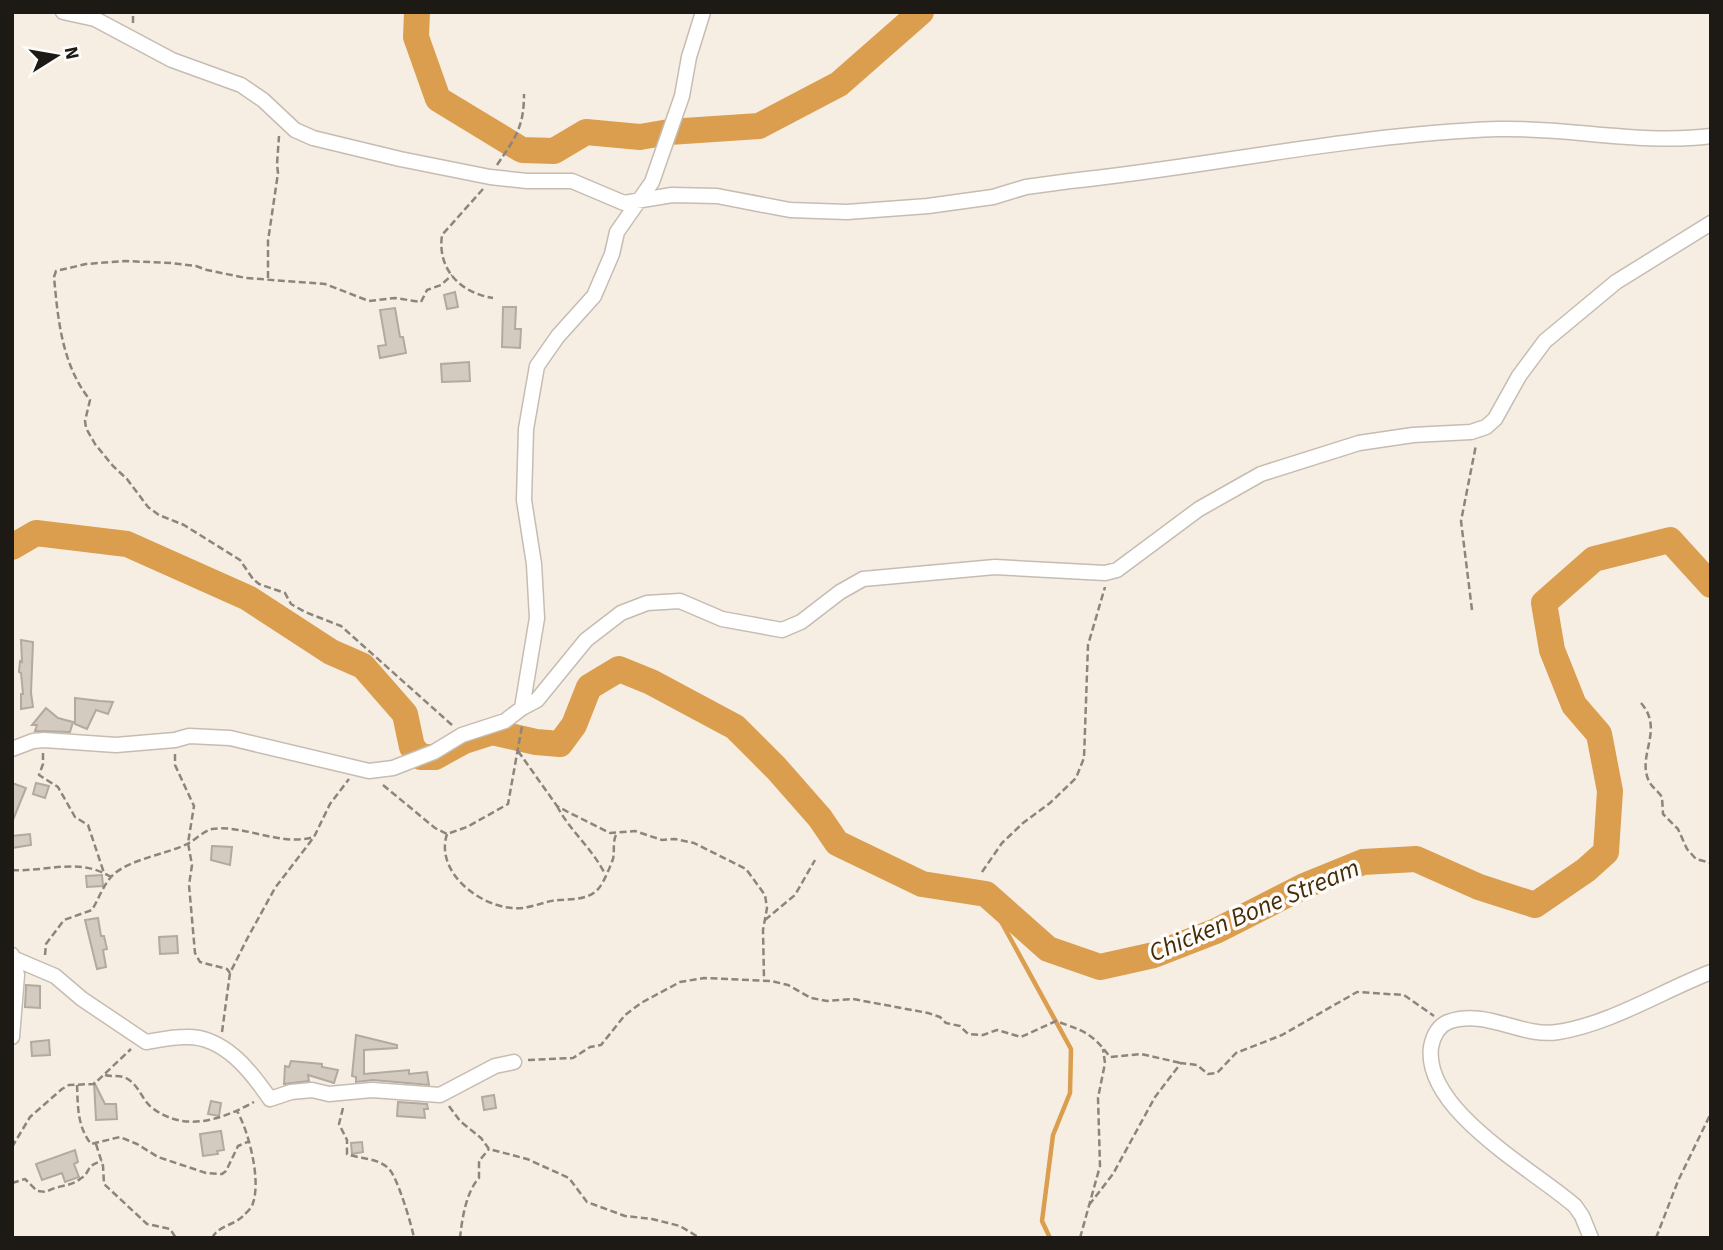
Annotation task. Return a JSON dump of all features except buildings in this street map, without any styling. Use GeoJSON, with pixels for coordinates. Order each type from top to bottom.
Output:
{"type":"FeatureCollection","features":[{"type":"Feature","properties":{"kind":"street"},"geometry":{"type":"LineString","coordinates":[[63,12],[96,19],[172,60],[242,85],[295,130],[313,138],[490,177],[527,181],[572,181],[624,203],[672,195],[717,196],[790,210],[847,212],[928,206],[993,197],[1026,187],[1429,134],[1500,129],[1655,139],[1711,136]]}},
{"type":"Feature","properties":{"kind":"street"},"geometry":{"type":"LineString","coordinates":[[523,708],[537,618],[534,565],[524,500],[526,429],[537,366],[558,336],[594,296],[612,254],[617,232],[652,182],[682,96],[689,57],[703,12]]}},
{"type":"Feature","properties":{"kind":"street"},"geometry":{"type":"LineString","coordinates":[[12,749],[33,741],[116,745],[175,740],[189,736],[230,738],[369,771],[393,768],[434,752],[462,735],[505,721],[537,700],[586,640],[621,613],[647,603],[680,601],[722,619],[782,630],[801,622],[840,592],[863,579],[995,567],[1043,568],[1092,574],[1117,570],[1199,509],[1261,474],[1359,443],[1413,435],[1479,431],[1495,419],[1519,376],[1545,341],[1616,282],[1711,223]]}},
{"type":"Feature","properties":{"kind":"street"},"geometry":{"type":"LineString","coordinates":[[12,1037],[14,957],[55,976],[82,999],[146,1042],[187,1036],[221,1045],[247,1070],[270,1099],[291,1092],[312,1090],[329,1094],[372,1090],[440,1095],[495,1066],[514,1062]]}},
{"type":"Feature","properties":{"kind":"street"},"geometry":{"type":"LineString","coordinates":[[1591,1238],[1575,1206],[1479,1132],[1441,1090],[1430,1052],[1437,1031],[1445,1023],[1481,1019],[1532,1031],[1555,1032],[1608,1016],[1711,972]]}},
{"type":"Feature","properties":{"kind":"path"},"geometry":{"type":"LineString","coordinates":[[493,298],[461,287],[442,255],[442,236],[483,188],[518,134],[524,114],[524,94]]}},
{"type":"Feature","properties":{"kind":"path"},"geometry":{"type":"LineString","coordinates":[[268,278],[268,242],[278,173],[280,115]]}},
{"type":"Feature","properties":{"kind":"path"},"geometry":{"type":"LineString","coordinates":[[452,275],[442,285],[427,290],[421,302],[396,298],[369,301],[325,284],[246,278],[196,266],[134,262],[86,264],[56,271],[54,277],[59,326],[73,374],[77,384],[90,400],[86,428],[95,444],[148,507],[159,515],[184,525],[202,539],[240,560],[253,579],[285,593],[291,604],[341,626],[462,735]]}},
{"type":"Feature","properties":{"kind":"path"},"geometry":{"type":"LineString","coordinates":[[1472,610],[1461,521],[1479,431]]}},
{"type":"Feature","properties":{"kind":"path"},"geometry":{"type":"LineString","coordinates":[[982,872],[1002,844],[1023,822],[1050,803],[1076,778],[1084,758],[1088,645],[1105,587],[1117,570]]}},
{"type":"Feature","properties":{"kind":"path"},"geometry":{"type":"LineString","coordinates":[[1641,703],[1647,710],[1652,732],[1646,776],[1651,787],[1662,797],[1663,814],[1678,829],[1687,849],[1696,859],[1711,863]]}},
{"type":"Feature","properties":{"kind":"path"},"geometry":{"type":"LineString","coordinates":[[221,1045],[230,974],[275,888],[314,837],[340,789],[351,778],[369,771],[435,828],[447,834],[467,827],[508,804],[524,716],[523,708]]}},
{"type":"Feature","properties":{"kind":"path"},"geometry":{"type":"LineString","coordinates":[[175,740],[175,765],[194,806],[188,843],[192,864],[189,885],[195,953],[200,962],[227,969],[230,974]]}},
{"type":"Feature","properties":{"kind":"path"},"geometry":{"type":"LineString","coordinates":[[58,741],[48,745],[43,751],[43,764],[39,775],[58,787],[75,817],[88,825],[104,873]]}},
{"type":"Feature","properties":{"kind":"path"},"geometry":{"type":"LineString","coordinates":[[518,751],[566,823],[591,851],[605,874]]}},
{"type":"Feature","properties":{"kind":"path"},"geometry":{"type":"LineString","coordinates":[[557,806],[610,833],[635,831],[662,840],[675,839],[694,843],[746,869],[765,895],[767,908],[763,930],[764,980]]}},
{"type":"Feature","properties":{"kind":"path"},"geometry":{"type":"LineString","coordinates":[[44,972],[46,944],[64,920],[92,910],[111,877],[132,862],[157,856],[188,843],[211,829],[299,841],[314,837]]}},
{"type":"Feature","properties":{"kind":"path"},"geometry":{"type":"LineString","coordinates":[[447,834],[445,859],[455,876],[487,901],[510,908],[585,898],[599,888],[612,860],[614,838],[618,832]]}},
{"type":"Feature","properties":{"kind":"path"},"geometry":{"type":"LineString","coordinates":[[765,920],[795,895],[815,860]]}},
{"type":"Feature","properties":{"kind":"path"},"geometry":{"type":"LineString","coordinates":[[12,870],[65,865],[84,867],[111,877]]}},
{"type":"Feature","properties":{"kind":"path"},"geometry":{"type":"LineString","coordinates":[[514,1062],[573,1058],[590,1047],[601,1045],[625,1015],[641,1003],[680,982],[704,978],[754,982],[764,980],[788,985],[811,998],[827,1001],[853,999],[928,1013],[940,1017],[946,1023],[960,1026],[968,1034],[983,1035],[997,1030],[1021,1037],[1056,1021],[1087,1032],[1110,1057],[1141,1054],[1196,1065],[1208,1074],[1217,1073],[1236,1053],[1282,1035],[1357,992],[1404,995],[1445,1023]]}},
{"type":"Feature","properties":{"kind":"path"},"geometry":{"type":"LineString","coordinates":[[12,1147],[30,1117],[62,1089],[69,1085],[94,1084],[121,1056],[146,1042]]}},
{"type":"Feature","properties":{"kind":"path"},"geometry":{"type":"LineString","coordinates":[[1080,1238],[1100,1166],[1098,1098],[1105,1063],[1102,1046]]}},
{"type":"Feature","properties":{"kind":"path"},"geometry":{"type":"LineString","coordinates":[[1089,1205],[1113,1174],[1155,1097],[1181,1063]]}},
{"type":"Feature","properties":{"kind":"path"},"geometry":{"type":"LineString","coordinates":[[105,1075],[124,1076],[140,1090],[150,1106],[180,1122],[197,1123],[237,1111],[258,1100],[270,1099]]}},
{"type":"Feature","properties":{"kind":"path"},"geometry":{"type":"LineString","coordinates":[[77,1084],[82,1132],[91,1144],[120,1137],[158,1157],[216,1174],[226,1171],[238,1146],[250,1141]]}},
{"type":"Feature","properties":{"kind":"path"},"geometry":{"type":"LineString","coordinates":[[349,1093],[339,1117],[339,1124],[347,1140],[347,1154],[378,1162],[390,1169],[399,1188],[414,1238]]}},
{"type":"Feature","properties":{"kind":"path"},"geometry":{"type":"LineString","coordinates":[[440,1095],[460,1121],[481,1138],[489,1149],[527,1159],[569,1178],[587,1202],[625,1216],[680,1226],[699,1238]]}},
{"type":"Feature","properties":{"kind":"path"},"geometry":{"type":"LineString","coordinates":[[212,1238],[221,1227],[240,1219],[253,1204],[250,1141],[237,1111]]}},
{"type":"Feature","properties":{"kind":"path"},"geometry":{"type":"LineString","coordinates":[[1656,1238],[1678,1181],[1711,1113]]}},
{"type":"Feature","properties":{"kind":"path"},"geometry":{"type":"LineString","coordinates":[[96,1144],[102,1161],[104,1184],[140,1219],[147,1224],[170,1228],[176,1238]]}},
{"type":"Feature","properties":{"kind":"path"},"geometry":{"type":"LineString","coordinates":[[460,1238],[461,1216],[472,1186],[479,1178],[479,1161],[489,1149]]}},
{"type":"Feature","properties":{"kind":"path"},"geometry":{"type":"LineString","coordinates":[[12,1183],[25,1179],[37,1191],[46,1192],[55,1186],[80,1179],[89,1166],[102,1161]]}},
{"type":"Feature","properties":{"kind":"waterway"},"geometry":{"type":"LineString","coordinates":[[417,12],[416,37],[438,99],[522,150],[554,151],[586,132],[640,137],[669,132],[759,126],[839,84],[921,12]]}},
{"type":"Feature","properties":{"kind":"waterway","name":"Chicken Bone Stream"},"geometry":{"type":"LineString","coordinates":[[12,547],[36,533],[127,544],[248,598],[331,652],[363,666],[405,714],[412,747],[421,757],[435,757],[464,741],[492,732],[536,742],[560,744],[574,725],[589,687],[619,669],[651,682],[735,727],[820,818],[837,843],[922,884],[986,894],[1048,949],[1100,967],[1154,955],[1216,931],[1304,886],[1363,862],[1416,859],[1479,887],[1535,905],[1586,870],[1606,852],[1610,791],[1599,734],[1574,705],[1552,650],[1544,603],[1594,559],[1670,540],[1711,585]]}},
{"type":"Feature","properties":{"kind":"waterway"},"geometry":{"type":"LineString","coordinates":[[986,894],[1071,1049],[1070,1093],[1053,1135],[1042,1221],[1050,1238]]}}]}
